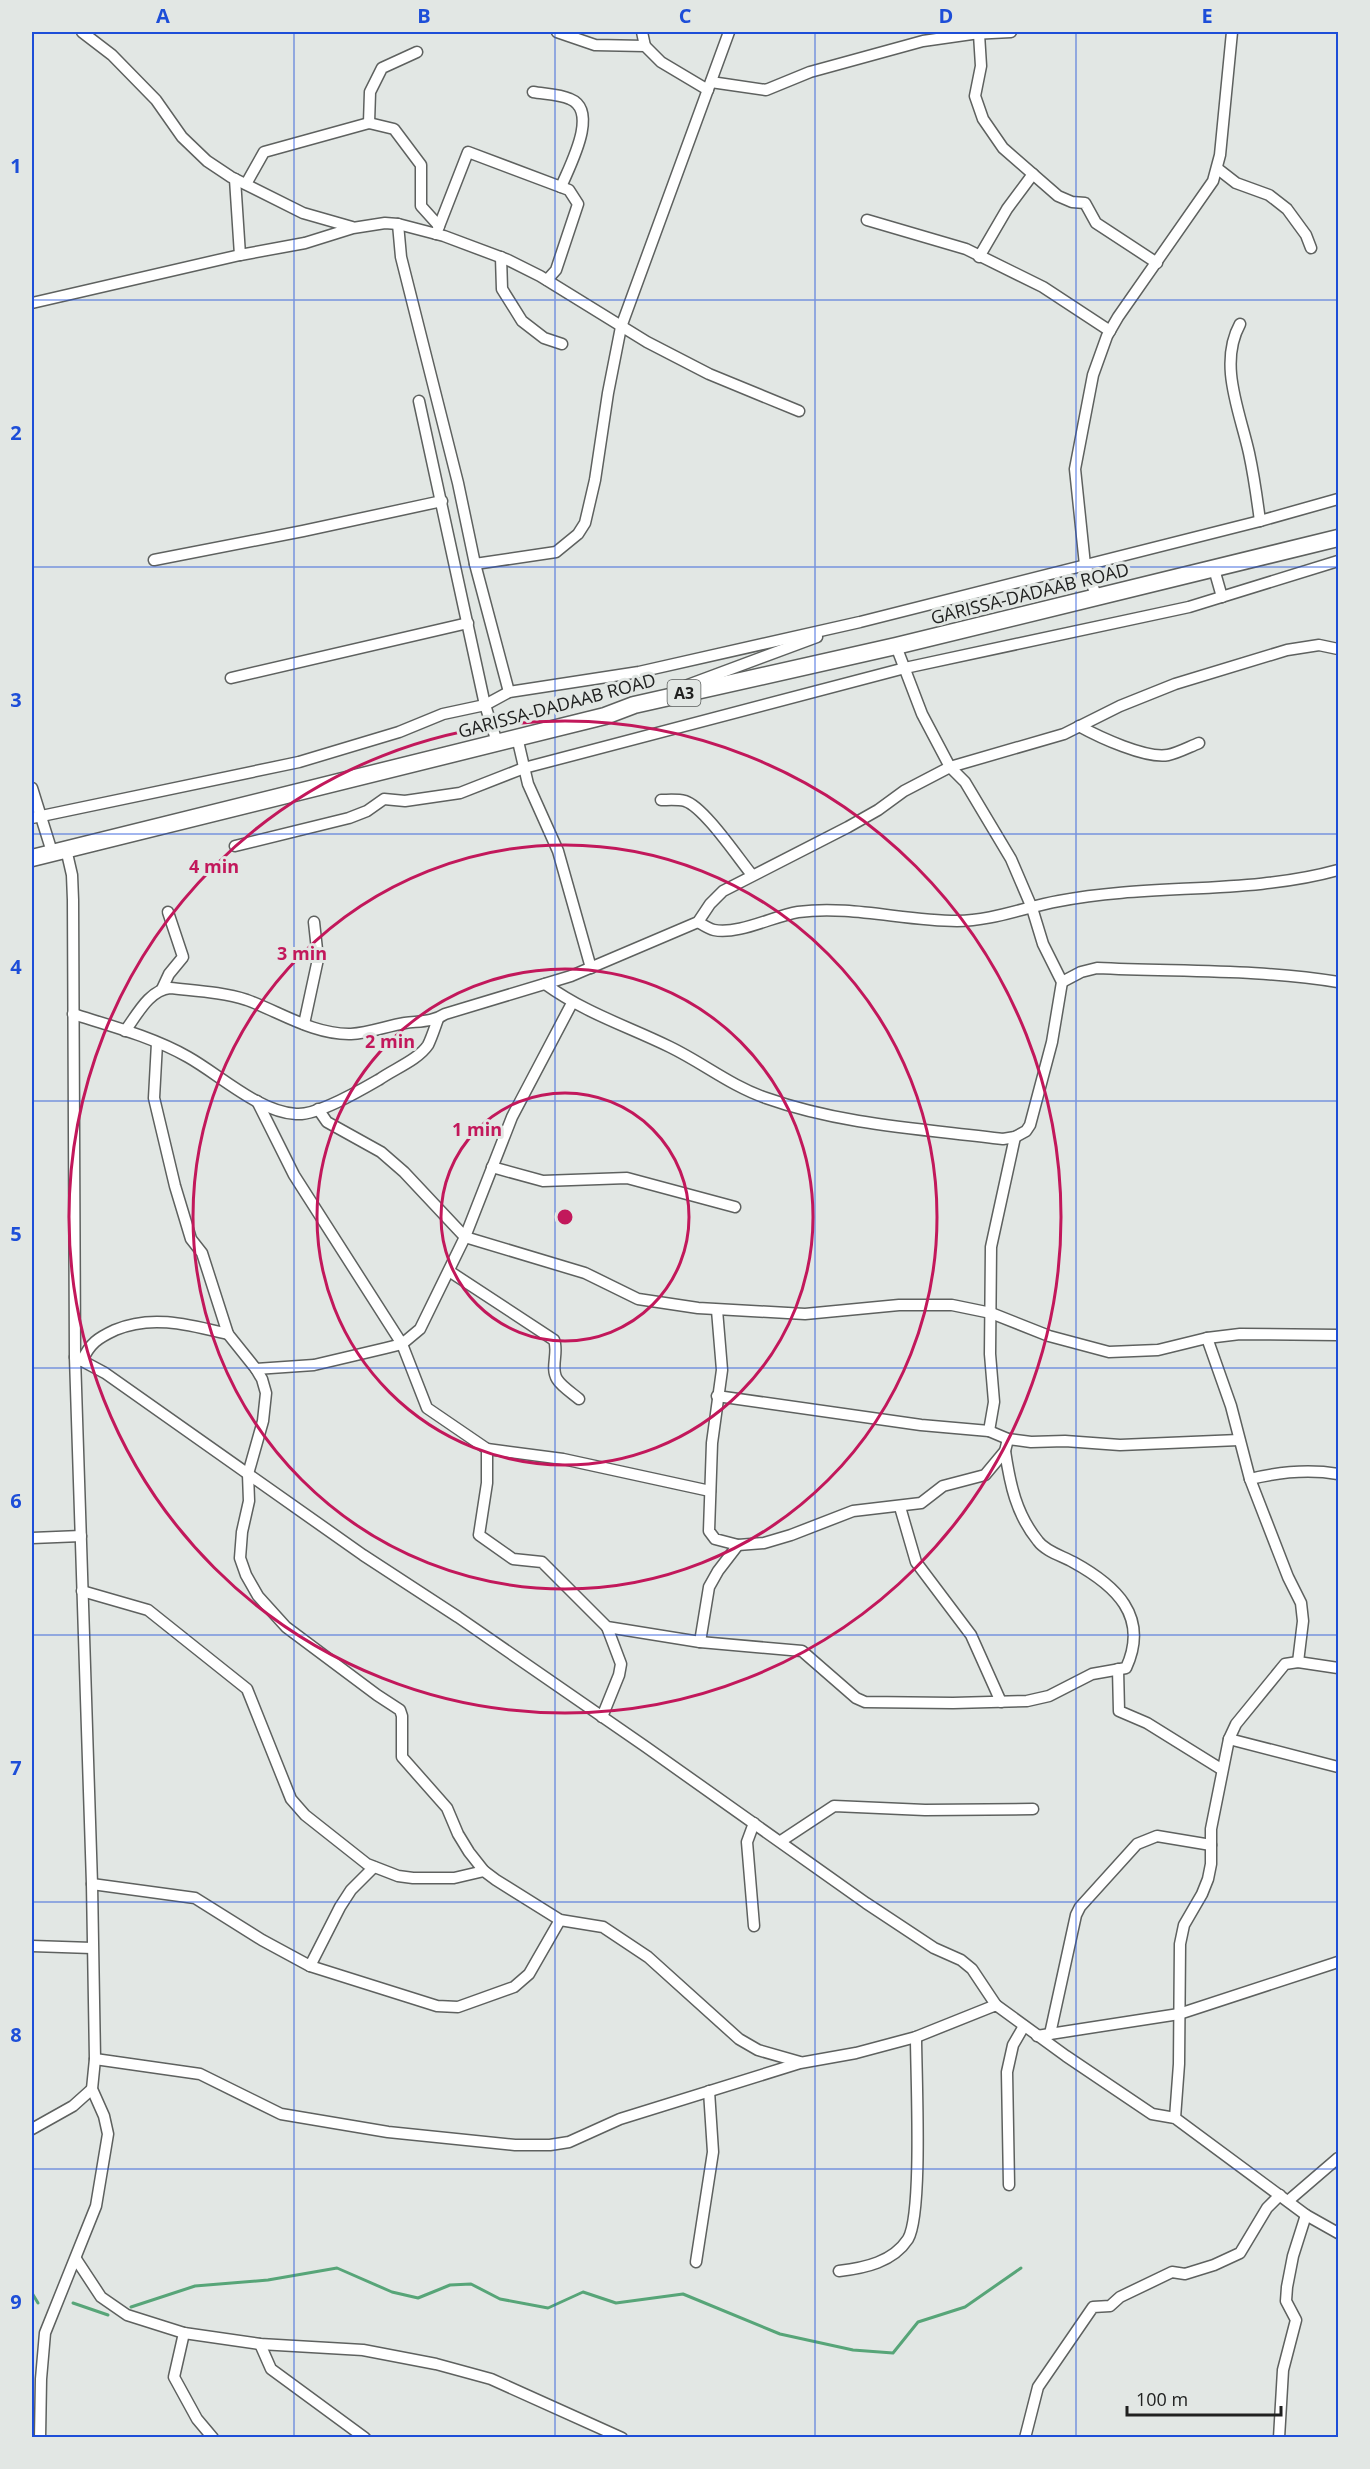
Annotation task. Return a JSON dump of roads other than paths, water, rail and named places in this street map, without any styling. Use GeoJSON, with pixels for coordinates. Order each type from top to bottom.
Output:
{"type":"FeatureCollection","features":[{"type":"Feature","properties":{"kind":"highway","name":"GARISSA-DADAAB ROAD"},"geometry":{"type":"LineString","coordinates":[[32,858],[605,716],[633,705],[896,646],[1338,538]]}},
{"type":"Feature","properties":{"kind":"street"},"geometry":{"type":"LineString","coordinates":[[82,32],[112,55],[156,100],[182,137],[207,161],[235,179],[303,213],[353,228]]}},
{"type":"Feature","properties":{"kind":"street"},"geometry":{"type":"LineString","coordinates":[[557,32],[595,45],[645,46]]}},
{"type":"Feature","properties":{"kind":"street"},"geometry":{"type":"LineString","coordinates":[[642,32],[645,46],[661,62],[710,86],[766,90],[810,72],[923,41],[954,34],[1011,32]]}},
{"type":"Feature","properties":{"kind":"street"},"geometry":{"type":"LineString","coordinates":[[475,564],[556,552],[578,534],[585,522],[595,480],[621,327],[729,32]]}},
{"type":"Feature","properties":{"kind":"street"},"geometry":{"type":"LineString","coordinates":[[1097,598],[1084,565],[1075,469],[1093,375],[1110,331],[1208,189],[1218,169],[1232,32]]}},
{"type":"Feature","properties":{"kind":"street"},"geometry":{"type":"LineString","coordinates":[[979,34],[981,66],[975,96],[983,119],[1003,148],[1058,196],[1072,202],[1085,203],[1096,223],[1157,263]]}},
{"type":"Feature","properties":{"kind":"street"},"geometry":{"type":"LineString","coordinates":[[369,123],[370,92],[382,68],[417,52]]}},
{"type":"Feature","properties":{"kind":"street"},"geometry":{"type":"LineString","coordinates":[[533,92],[571,99],[581,108],[584,127],[561,187]]}},
{"type":"Feature","properties":{"kind":"street"},"geometry":{"type":"LineString","coordinates":[[246,184],[264,152],[369,123],[393,129],[422,165],[421,206],[437,230]]}},
{"type":"Feature","properties":{"kind":"street"},"geometry":{"type":"LineString","coordinates":[[437,230],[468,152],[569,190],[578,204],[556,270],[547,280]]}},
{"type":"Feature","properties":{"kind":"street"},"geometry":{"type":"LineString","coordinates":[[1218,169],[1236,183],[1269,195],[1287,209],[1306,235],[1311,248]]}},
{"type":"Feature","properties":{"kind":"street"},"geometry":{"type":"LineString","coordinates":[[979,256],[1007,208],[1033,174]]}},
{"type":"Feature","properties":{"kind":"street"},"geometry":{"type":"LineString","coordinates":[[235,179],[240,255]]}},
{"type":"Feature","properties":{"kind":"street"},"geometry":{"type":"LineString","coordinates":[[867,220],[947,242],[979,256],[1043,286],[1110,331]]}},
{"type":"Feature","properties":{"kind":"street"},"geometry":{"type":"LineString","coordinates":[[32,303],[240,255],[305,243],[353,228],[385,223],[398,224],[437,230],[501,257],[547,280],[621,327],[709,374],[799,411]]}},
{"type":"Feature","properties":{"kind":"street"},"geometry":{"type":"LineString","coordinates":[[398,224],[401,257],[458,483],[475,564],[509,692]]}},
{"type":"Feature","properties":{"kind":"street"},"geometry":{"type":"LineString","coordinates":[[501,257],[502,289],[522,321],[544,338],[562,344]]}},
{"type":"Feature","properties":{"kind":"street"},"geometry":{"type":"LineString","coordinates":[[1240,324],[1230,349],[1231,366],[1234,391],[1256,482],[1260,522]]}},
{"type":"Feature","properties":{"kind":"street"},"geometry":{"type":"LineString","coordinates":[[419,401],[485,705],[497,742]]}},
{"type":"Feature","properties":{"kind":"street"},"geometry":{"type":"LineString","coordinates":[[37,817],[299,762],[399,732],[443,714],[485,705],[509,692],[639,672],[860,622],[1260,522],[1338,499]]}},
{"type":"Feature","properties":{"kind":"street"},"geometry":{"type":"LineString","coordinates":[[154,560],[441,501]]}},
{"type":"Feature","properties":{"kind":"street"},"geometry":{"type":"LineString","coordinates":[[235,846],[349,818],[367,811],[384,799],[405,801],[460,793],[524,768],[905,668],[1178,609],[1338,561]]}},
{"type":"Feature","properties":{"kind":"street"},"geometry":{"type":"LineString","coordinates":[[1214,569],[1222,597]]}},
{"type":"Feature","properties":{"kind":"street"},"geometry":{"type":"LineString","coordinates":[[633,705],[860,622]]}},
{"type":"Feature","properties":{"kind":"street"},"geometry":{"type":"LineString","coordinates":[[231,678],[468,624]]}},
{"type":"Feature","properties":{"kind":"street"},"geometry":{"type":"LineString","coordinates":[[162,988],[224,994],[247,1000],[304,1024],[351,1034],[438,1019],[445,1014],[591,968],[698,922],[710,904],[723,891],[848,827],[878,810],[904,790],[950,767],[1064,734],[1120,706],[1175,684],[1287,650],[1319,645],[1338,649]]}},
{"type":"Feature","properties":{"kind":"street"},"geometry":{"type":"LineString","coordinates":[[545,984],[572,1003],[670,1047],[737,1086],[804,1110],[881,1124],[1003,1139],[1015,1137],[1026,1131],[1034,1114],[1052,1042],[1062,982],[1043,944],[1032,908],[1011,859],[965,782],[950,767],[922,714],[896,646]]}},
{"type":"Feature","properties":{"kind":"street"},"geometry":{"type":"LineString","coordinates":[[1079,726],[1102,739],[1131,750],[1167,756],[1199,743]]}},
{"type":"Feature","properties":{"kind":"street"},"geometry":{"type":"LineString","coordinates":[[516,737],[528,784],[558,851],[591,968]]}},
{"type":"Feature","properties":{"kind":"street"},"geometry":{"type":"LineString","coordinates":[[32,789],[37,817],[72,875],[82,1591],[92,1884],[95,2059],[92,2090],[104,2116],[108,2133],[106,2157],[96,2206],[45,2333],[41,2379],[40,2438]]}},
{"type":"Feature","properties":{"kind":"street"},"geometry":{"type":"LineString","coordinates":[[661,800],[684,801],[696,808],[717,830],[752,875]]}},
{"type":"Feature","properties":{"kind":"street"},"geometry":{"type":"LineString","coordinates":[[698,922],[714,930],[728,930],[798,912],[839,910],[958,921],[1002,916],[1058,901],[1144,891],[1260,883],[1338,870]]}},
{"type":"Feature","properties":{"kind":"street"},"geometry":{"type":"LineString","coordinates":[[125,1030],[153,994],[162,988],[169,974],[183,957],[168,912]]}},
{"type":"Feature","properties":{"kind":"street"},"geometry":{"type":"LineString","coordinates":[[304,1024],[318,959],[314,922]]}},
{"type":"Feature","properties":{"kind":"street"},"geometry":{"type":"LineString","coordinates":[[1062,982],[1081,972],[1098,968],[1195,972],[1253,971],[1298,975],[1338,982]]}},
{"type":"Feature","properties":{"kind":"street"},"geometry":{"type":"LineString","coordinates":[[256,1369],[314,1365],[402,1344],[425,1323],[465,1237],[516,1107],[572,1003]]}},
{"type":"Feature","properties":{"kind":"street"},"geometry":{"type":"LineString","coordinates":[[73,1014],[125,1030],[187,1056],[257,1101],[280,1111],[298,1115],[318,1109],[366,1087],[424,1050],[438,1019]]}},
{"type":"Feature","properties":{"kind":"street"},"geometry":{"type":"LineString","coordinates":[[157,1043],[154,1098],[161,1132],[191,1239],[202,1253],[228,1334],[256,1369],[266,1393],[263,1421],[248,1474],[249,1501],[242,1532],[240,1558],[246,1575],[258,1596],[286,1627],[400,1710],[402,1757],[447,1808],[458,1834],[484,1871],[560,1920],[603,1927],[648,1957],[739,2039],[758,2050],[800,2062]]}},
{"type":"Feature","properties":{"kind":"street"},"geometry":{"type":"LineString","coordinates":[[257,1101],[294,1175],[402,1344],[427,1408],[487,1449],[563,1459],[710,1491]]}},
{"type":"Feature","properties":{"kind":"street"},"geometry":{"type":"LineString","coordinates":[[318,1109],[327,1122],[381,1152],[404,1172],[465,1237],[585,1273],[638,1299],[717,1310],[825,1314],[916,1304],[952,1305],[991,1313],[1048,1336],[1109,1352],[1158,1350],[1207,1338],[1240,1334],[1338,1335]]}},
{"type":"Feature","properties":{"kind":"street"},"geometry":{"type":"LineString","coordinates":[[989,1431],[994,1402],[990,1361],[991,1247],[1015,1137]]}},
{"type":"Feature","properties":{"kind":"street"},"geometry":{"type":"LineString","coordinates":[[492,1167],[543,1182],[627,1178],[735,1207]]}},
{"type":"Feature","properties":{"kind":"street"},"geometry":{"type":"LineString","coordinates":[[449,1271],[554,1340],[556,1345],[555,1374],[558,1380],[579,1399]]}},
{"type":"Feature","properties":{"kind":"street"},"geometry":{"type":"LineString","coordinates":[[717,1310],[722,1370],[712,1443],[709,1531],[714,1539],[738,1545],[764,1543],[853,1511],[921,1503],[943,1486],[981,1477],[1005,1451]]}},
{"type":"Feature","properties":{"kind":"street"},"geometry":{"type":"LineString","coordinates":[[79,1359],[93,1341],[131,1323],[171,1322],[228,1334]]}},
{"type":"Feature","properties":{"kind":"street"},"geometry":{"type":"LineString","coordinates":[[1207,1338],[1231,1406],[1250,1479],[1288,1577],[1301,1603],[1303,1621],[1298,1662]]}},
{"type":"Feature","properties":{"kind":"street"},"geometry":{"type":"LineString","coordinates":[[79,1359],[105,1373],[781,1841],[866,1903],[934,1948],[961,1960],[972,1969],[996,2005],[1037,2036],[1152,2114],[1175,2118],[1306,2215],[1338,2233]]}},
{"type":"Feature","properties":{"kind":"street"},"geometry":{"type":"LineString","coordinates":[[717,1396],[921,1425],[989,1431],[1008,1439],[1030,1442],[1076,1441],[1120,1445],[1239,1440]]}},
{"type":"Feature","properties":{"kind":"street"},"geometry":{"type":"LineString","coordinates":[[607,1627],[700,1642],[805,1652],[856,1698],[865,1702],[1027,1701],[1049,1696],[1092,1674],[1126,1668],[1131,1654],[1133,1625],[1130,1611],[1116,1593],[1098,1576],[1038,1541],[1015,1500],[1005,1451],[1008,1439]]}},
{"type":"Feature","properties":{"kind":"street"},"geometry":{"type":"LineString","coordinates":[[487,1449],[487,1483],[479,1535],[513,1559],[542,1562],[607,1627],[621,1664],[619,1675],[602,1717]]}},
{"type":"Feature","properties":{"kind":"street"},"geometry":{"type":"LineString","coordinates":[[1250,1479],[1274,1473],[1322,1471],[1338,1474]]}},
{"type":"Feature","properties":{"kind":"street"},"geometry":{"type":"LineString","coordinates":[[900,1507],[916,1562],[971,1635],[1001,1702]]}},
{"type":"Feature","properties":{"kind":"street"},"geometry":{"type":"LineString","coordinates":[[32,1538],[81,1536]]}},
{"type":"Feature","properties":{"kind":"street"},"geometry":{"type":"LineString","coordinates":[[700,1642],[710,1587],[718,1571],[738,1545]]}},
{"type":"Feature","properties":{"kind":"street"},"geometry":{"type":"LineString","coordinates":[[82,1591],[148,1610],[247,1689],[291,1799],[305,1815],[374,1868],[398,1876],[446,1879],[484,1871]]}},
{"type":"Feature","properties":{"kind":"street"},"geometry":{"type":"LineString","coordinates":[[1175,2118],[1179,2064],[1180,1944],[1184,1925],[1208,1879],[1211,1829],[1229,1739],[1236,1724],[1285,1664],[1298,1662],[1338,1668]]}},
{"type":"Feature","properties":{"kind":"street"},"geometry":{"type":"LineString","coordinates":[[1118,1669],[1119,1712],[1148,1723],[1221,1770]]}},
{"type":"Feature","properties":{"kind":"street"},"geometry":{"type":"LineString","coordinates":[[1229,1739],[1338,1767]]}},
{"type":"Feature","properties":{"kind":"street"},"geometry":{"type":"LineString","coordinates":[[781,1841],[834,1806],[925,1810],[1034,1809]]}},
{"type":"Feature","properties":{"kind":"street"},"geometry":{"type":"LineString","coordinates":[[754,1823],[747,1842],[754,1926]]}},
{"type":"Feature","properties":{"kind":"street"},"geometry":{"type":"LineString","coordinates":[[1050,2034],[1076,1915],[1080,1906],[1137,1844],[1157,1836],[1211,1845]]}},
{"type":"Feature","properties":{"kind":"street"},"geometry":{"type":"LineString","coordinates":[[310,1966],[351,1890],[374,1868]]}},
{"type":"Feature","properties":{"kind":"street"},"geometry":{"type":"LineString","coordinates":[[92,1884],[195,1898],[262,1940],[310,1966],[437,2006],[458,2007],[514,1987],[529,1974],[560,1920]]}},
{"type":"Feature","properties":{"kind":"street"},"geometry":{"type":"LineString","coordinates":[[32,1946],[92,1948]]}},
{"type":"Feature","properties":{"kind":"street"},"geometry":{"type":"LineString","coordinates":[[1037,2036],[1179,2014],[1338,1962]]}},
{"type":"Feature","properties":{"kind":"street"},"geometry":{"type":"LineString","coordinates":[[95,2059],[200,2074],[281,2114],[387,2132],[515,2145],[550,2145],[569,2142],[621,2120],[800,2062],[856,2053],[916,2037],[996,2005]]}},
{"type":"Feature","properties":{"kind":"street"},"geometry":{"type":"LineString","coordinates":[[1009,2185],[1007,2072],[1013,2045],[1024,2026]]}},
{"type":"Feature","properties":{"kind":"street"},"geometry":{"type":"LineString","coordinates":[[840,2271],[867,2268],[882,2261],[909,2238],[913,2223],[917,2169],[916,2037]]}},
{"type":"Feature","properties":{"kind":"street"},"geometry":{"type":"LineString","coordinates":[[32,2129],[73,2106],[92,2090]]}},
{"type":"Feature","properties":{"kind":"street"},"geometry":{"type":"LineString","coordinates":[[696,2262],[713,2152],[709,2091]]}},
{"type":"Feature","properties":{"kind":"street"},"geometry":{"type":"LineString","coordinates":[[1025,2438],[1038,2387],[1093,2307],[1110,2306],[1120,2297],[1172,2272],[1185,2274],[1240,2253],[1267,2208],[1338,2158]]}},
{"type":"Feature","properties":{"kind":"street"},"geometry":{"type":"LineString","coordinates":[[1279,2438],[1283,2370],[1296,2320],[1287,2301],[1287,2287],[1293,2256],[1306,2215]]}},
{"type":"Feature","properties":{"kind":"street"},"geometry":{"type":"LineString","coordinates":[[76,2259],[101,2297],[127,2315],[184,2333],[260,2344],[363,2350],[436,2364],[503,2384],[622,2438]]}},
{"type":"Feature","properties":{"kind":"street"},"geometry":{"type":"LineString","coordinates":[[184,2333],[174,2377],[197,2419],[213,2438]]}},
{"type":"Feature","properties":{"kind":"street"},"geometry":{"type":"LineString","coordinates":[[260,2344],[271,2369],[365,2438]]}},
{"type":"Feature","properties":{"kind":"waterway"},"geometry":{"type":"LineString","coordinates":[[131,2307],[195,2286],[268,2280],[337,2268],[392,2292],[418,2298],[450,2285],[471,2284],[500,2299],[548,2308],[583,2292],[616,2303],[683,2294],[780,2334],[853,2350],[893,2353],[918,2322],[965,2307],[1021,2268]]}},
{"type":"Feature","properties":{"kind":"waterway"},"geometry":{"type":"LineString","coordinates":[[32,2293],[38,2303]]}},
{"type":"Feature","properties":{"kind":"waterway"},"geometry":{"type":"LineString","coordinates":[[73,2303],[108,2315]]}}]}
